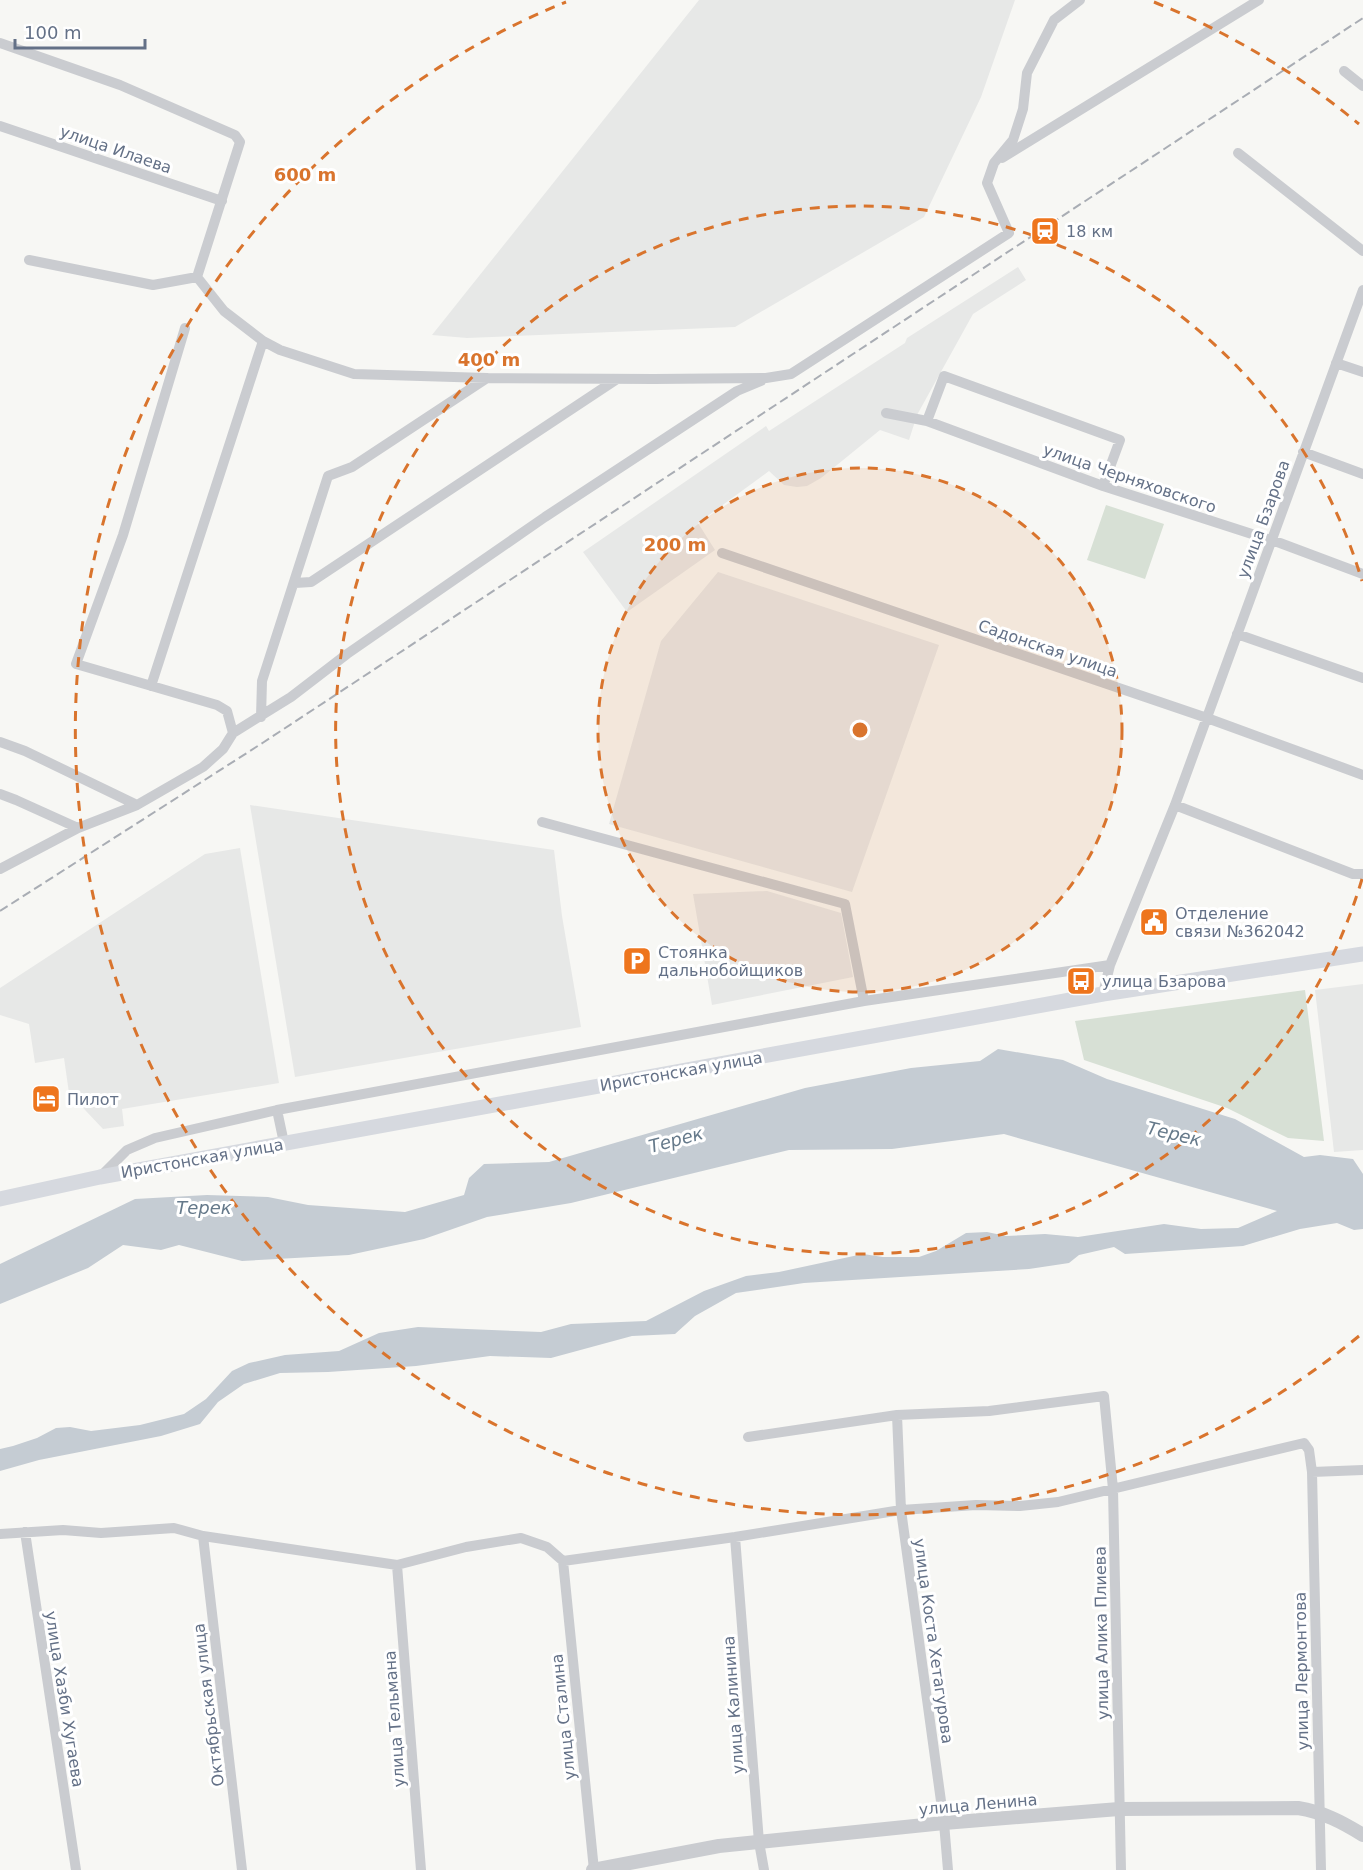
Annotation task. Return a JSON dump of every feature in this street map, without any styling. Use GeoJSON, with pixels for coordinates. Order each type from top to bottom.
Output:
{"type":"FeatureCollection","features":[{"type":"Feature","properties":{"kind":"main road","name":"Иристонская улица"},"geometry":{"type":"LineString","coordinates":[[0,1199],[100,1177],[1104,994],[1363,954]]}},
{"type":"Feature","properties":{"kind":"street"},"geometry":{"type":"LineString","coordinates":[[197,277],[224,311],[263,341],[280,350],[354,374],[487,378],[766,378],[791,374],[1009,233],[987,183],[994,163],[1013,140],[1023,109],[1027,73],[1054,20],[1080,0]]}},
{"type":"Feature","properties":{"kind":"street"},"geometry":{"type":"LineString","coordinates":[[994,163],[1258,0]]}},
{"type":"Feature","properties":{"kind":"street"},"geometry":{"type":"LineString","coordinates":[[0,43],[120,85],[235,135],[240,142],[197,277]]}},
{"type":"Feature","properties":{"kind":"street"},"geometry":{"type":"LineString","coordinates":[[1344,71],[1363,86]]}},
{"type":"Feature","properties":{"kind":"street","name":"улица Илаева"},"geometry":{"type":"LineString","coordinates":[[0,126],[222,201]]}},
{"type":"Feature","properties":{"kind":"street"},"geometry":{"type":"LineString","coordinates":[[1238,153],[1363,251]]}},
{"type":"Feature","properties":{"kind":"street"},"geometry":{"type":"LineString","coordinates":[[29,260],[153,285],[197,277]]}},
{"type":"Feature","properties":{"kind":"street","name":"улица Бзарова"},"geometry":{"type":"LineString","coordinates":[[1104,994],[1110,965],[1175,805],[1363,290]]}},
{"type":"Feature","properties":{"kind":"street"},"geometry":{"type":"LineString","coordinates":[[185,328],[123,535],[76,664],[217,705],[227,711],[232,733]]}},
{"type":"Feature","properties":{"kind":"street"},"geometry":{"type":"LineString","coordinates":[[151,686],[263,341]]}},
{"type":"Feature","properties":{"kind":"street"},"geometry":{"type":"LineString","coordinates":[[1336,363],[1363,372]]}},
{"type":"Feature","properties":{"kind":"street"},"geometry":{"type":"LineString","coordinates":[[927,421],[944,376],[1120,440],[1103,486]]}},
{"type":"Feature","properties":{"kind":"street"},"geometry":{"type":"LineString","coordinates":[[261,717],[262,681],[328,476],[352,467],[487,378]]}},
{"type":"Feature","properties":{"kind":"street"},"geometry":{"type":"LineString","coordinates":[[295,583],[311,582],[618,378]]}},
{"type":"Feature","properties":{"kind":"street"},"geometry":{"type":"LineString","coordinates":[[0,869],[78,828],[137,805],[203,767],[223,749],[232,733],[291,697],[347,654],[545,517],[737,391],[766,378]]}},
{"type":"Feature","properties":{"kind":"street","name":"улица Черняховского"},"geometry":{"type":"LineString","coordinates":[[886,413],[927,421],[1103,486],[1280,543],[1363,574]]}},
{"type":"Feature","properties":{"kind":"street"},"geometry":{"type":"LineString","coordinates":[[1303,452],[1363,474]]}},
{"type":"Feature","properties":{"kind":"street","name":"Садонская улица"},"geometry":{"type":"LineString","coordinates":[[722,553],[1207,718],[1363,775]]}},
{"type":"Feature","properties":{"kind":"street"},"geometry":{"type":"LineString","coordinates":[[1237,634],[1363,678]]}},
{"type":"Feature","properties":{"kind":"street"},"geometry":{"type":"LineString","coordinates":[[0,742],[25,751],[137,805]]}},
{"type":"Feature","properties":{"kind":"street"},"geometry":{"type":"LineString","coordinates":[[0,794],[78,828]]}},
{"type":"Feature","properties":{"kind":"street"},"geometry":{"type":"LineString","coordinates":[[1175,805],[1353,874],[1363,874]]}},
{"type":"Feature","properties":{"kind":"street"},"geometry":{"type":"LineString","coordinates":[[543,822],[845,904],[864,1001]]}},
{"type":"Feature","properties":{"kind":"street"},"geometry":{"type":"LineString","coordinates":[[100,1177],[127,1150],[155,1138],[277,1110],[864,1001],[1110,965]]}},
{"type":"Feature","properties":{"kind":"street"},"geometry":{"type":"LineString","coordinates":[[277,1110],[284,1143]]}},
{"type":"Feature","properties":{"kind":"street","name":"улица Алика Плиева"},"geometry":{"type":"LineString","coordinates":[[897,1415],[989,1411],[1104,1396],[1113,1490],[1121,1870]]}},
{"type":"Feature","properties":{"kind":"street"},"geometry":{"type":"LineString","coordinates":[[748,1437],[897,1415]]}},
{"type":"Feature","properties":{"kind":"street","name":"улица Коста Хетагурова"},"geometry":{"type":"LineString","coordinates":[[897,1415],[901,1510],[944,1823],[948,1870]]}},
{"type":"Feature","properties":{"kind":"street","name":"улица Лермонтова"},"geometry":{"type":"LineString","coordinates":[[1113,1490],[1304,1443],[1309,1450],[1312,1472],[1321,1870]]}},
{"type":"Feature","properties":{"kind":"street"},"geometry":{"type":"LineString","coordinates":[[1312,1472],[1363,1470]]}},
{"type":"Feature","properties":{"kind":"street"},"geometry":{"type":"LineString","coordinates":[[0,1534],[63,1530],[101,1533],[174,1528],[203,1536],[397,1565],[466,1548],[521,1538],[547,1547],[563,1561],[735,1537],[901,1510],[976,1505],[1020,1506],[1058,1502],[1113,1490]]}},
{"type":"Feature","properties":{"kind":"street","name":"улица Хазби Хугаева"},"geometry":{"type":"LineString","coordinates":[[25,1532],[76,1870]]}},
{"type":"Feature","properties":{"kind":"street","name":"Октябрьская улица"},"geometry":{"type":"LineString","coordinates":[[203,1536],[242,1870]]}},
{"type":"Feature","properties":{"kind":"street","name":"улица Калинина"},"geometry":{"type":"LineString","coordinates":[[735,1537],[759,1842],[764,1870]]}},
{"type":"Feature","properties":{"kind":"street","name":"улица Сталина"},"geometry":{"type":"LineString","coordinates":[[563,1561],[593,1870]]}},
{"type":"Feature","properties":{"kind":"street","name":"улица Тельмана"},"geometry":{"type":"LineString","coordinates":[[397,1565],[421,1870]]}},
{"type":"Feature","properties":{"kind":"street","name":"улица Ленина"},"geometry":{"type":"LineString","coordinates":[[593,1870],[719,1846],[944,1823],[1119,1809],[1298,1808],[1335,1818],[1363,1834]]}},
{"type":"Feature","properties":{"kind":"shaded area"},"geometry":{"type":"Polygon","coordinates":[[[699,0],[1015,0],[981,97],[924,217],[735,327],[467,338],[432,335],[699,0]]]}},
{"type":"Feature","properties":{"kind":"shaded area"},"geometry":{"type":"Polygon","coordinates":[[[1018,267],[1026,280],[973,314],[917,415],[909,440],[880,430],[821,478],[807,486],[784,485],[769,471],[698,523],[715,550],[627,612],[583,552],[766,426],[769,431],[1018,267]]]}},
{"type":"Feature","properties":{"kind":"shaded area"},"geometry":{"type":"Polygon","coordinates":[[[1106,505],[1164,524],[1145,579],[1087,560],[1106,505]]]}},
{"type":"Feature","properties":{"kind":"shaded area"},"geometry":{"type":"Polygon","coordinates":[[[718,572],[939,645],[852,892],[609,824],[661,641],[718,572]]]}},
{"type":"Feature","properties":{"kind":"shaded area"},"geometry":{"type":"Polygon","coordinates":[[[250,805],[554,850],[562,916],[581,1027],[295,1077],[250,805]]]}},
{"type":"Feature","properties":{"kind":"shaded area"},"geometry":{"type":"Polygon","coordinates":[[[240,848],[279,1083],[122,1109],[124,1126],[103,1129],[69,1093],[64,1058],[35,1063],[29,1024],[0,1015],[0,988],[205,854],[240,848]]]}},
{"type":"Feature","properties":{"kind":"shaded area"},"geometry":{"type":"Polygon","coordinates":[[[767,891],[841,913],[853,977],[712,1005],[693,894],[767,891]]]}},
{"type":"Feature","properties":{"kind":"shaded area"},"geometry":{"type":"Polygon","coordinates":[[[1363,984],[1363,1150],[1334,1152],[1315,990],[1363,984]]]}},
{"type":"Feature","properties":{"kind":"shaded area"},"geometry":{"type":"Polygon","coordinates":[[[1305,990],[1324,1141],[1288,1138],[1227,1108],[1084,1060],[1075,1021],[1305,990]]]}},
{"type":"Feature","properties":{"kind":"water","name":"Терек"},"geometry":{"type":"Polygon","coordinates":[[[998,1049],[1063,1060],[1107,1079],[1235,1119],[1304,1157],[1320,1155],[1353,1159],[1363,1174],[1363,1229],[1354,1230],[1337,1223],[1300,1229],[1243,1246],[1125,1254],[1114,1247],[1079,1255],[1069,1263],[1029,1269],[804,1283],[736,1293],[695,1316],[675,1334],[632,1336],[551,1358],[490,1356],[416,1366],[280,1373],[244,1384],[218,1402],[200,1424],[161,1436],[39,1460],[0,1471],[0,1449],[37,1438],[56,1428],[70,1427],[91,1431],[140,1425],[184,1414],[206,1399],[232,1371],[249,1363],[285,1355],[339,1351],[379,1333],[418,1327],[541,1332],[571,1324],[646,1321],[704,1291],[746,1276],[779,1272],[863,1254],[883,1257],[919,1257],[936,1251],[966,1233],[987,1232],[1006,1236],[1045,1234],[1078,1237],[1164,1224],[1201,1229],[1238,1228],[1277,1211],[1004,1134],[892,1149],[789,1150],[571,1203],[487,1217],[424,1239],[349,1255],[242,1261],[179,1245],[161,1250],[123,1245],[88,1268],[0,1304],[0,1264],[135,1199],[207,1195],[268,1197],[308,1205],[405,1212],[464,1195],[469,1178],[484,1164],[549,1162],[805,1088],[911,1068],[980,1061],[998,1049]]]}},
{"type":"Feature","properties":{"kind":"railway"},"geometry":{"type":"LineString","coordinates":[[0,911],[264,742],[1363,18]]}},
{"type":"Feature","properties":{"kind":"place","name":"18 км"},"geometry":{"type":"Point","coordinates":[1045,231]}},
{"type":"Feature","properties":{"kind":"place","name":"Отделение связи №362042"},"geometry":{"type":"Point","coordinates":[1154,922]}},
{"type":"Feature","properties":{"kind":"place","name":"Стоянка дальнобойщиков"},"geometry":{"type":"Point","coordinates":[637,961]}},
{"type":"Feature","properties":{"kind":"place","name":"улица Бзарова"},"geometry":{"type":"Point","coordinates":[1081,981]}},
{"type":"Feature","properties":{"kind":"place","name":"Пилот"},"geometry":{"type":"Point","coordinates":[46,1099]}}]}
